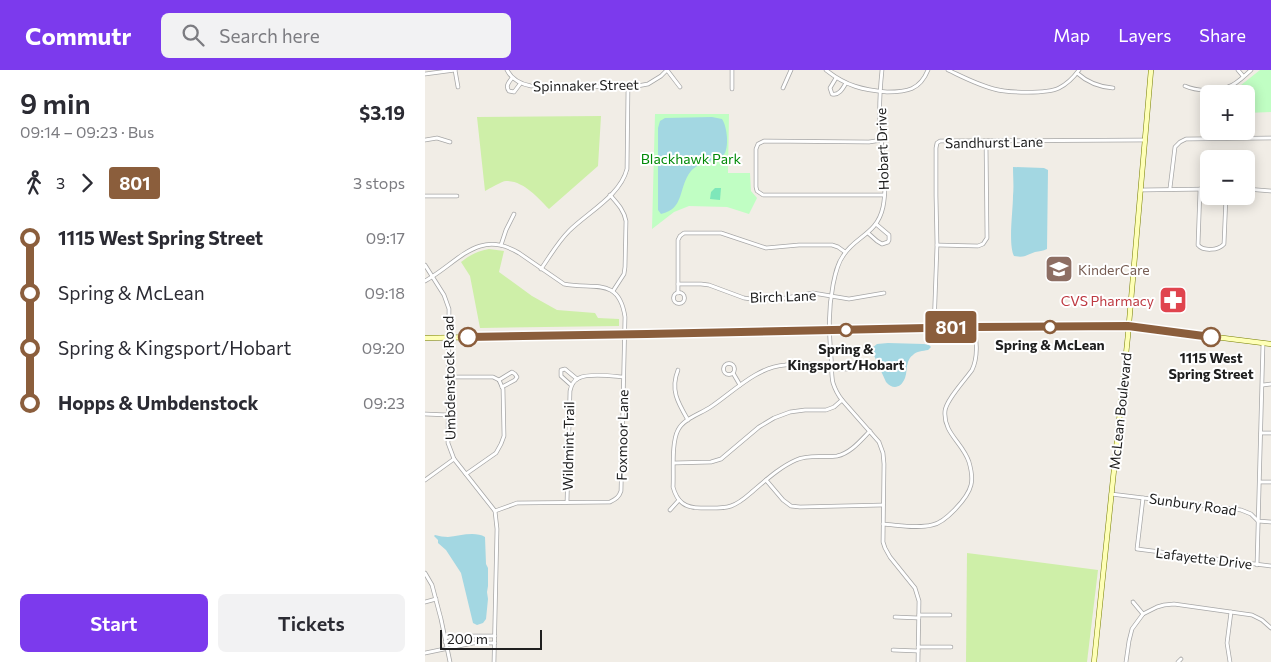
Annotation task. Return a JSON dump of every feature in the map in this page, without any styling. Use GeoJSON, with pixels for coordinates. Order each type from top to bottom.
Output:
{"type":"FeatureCollection","features":[{"type":"Feature","properties":{"kind":"main road","name":"McLean Boulevard"},"geometry":{"type":"LineString","coordinates":[[1094,662],[1128,326],[1151,70]]}},
{"type":"Feature","properties":{"kind":"main road"},"geometry":{"type":"LineString","coordinates":[[425,338],[974,327],[1128,326],[1271,344]]}},
{"type":"Feature","properties":{"kind":"street"},"geometry":{"type":"LineString","coordinates":[[425,74],[455,70],[458,87]]}},
{"type":"Feature","properties":{"kind":"street","name":"Spinnaker Street"},"geometry":{"type":"LineString","coordinates":[[507,70],[512,78],[520,84],[537,87],[628,87],[647,84],[667,70]]}},
{"type":"Feature","properties":{"kind":"street"},"geometry":{"type":"LineString","coordinates":[[667,70],[681,87]]}},
{"type":"Feature","properties":{"kind":"street"},"geometry":{"type":"LineString","coordinates":[[732,70],[732,90]]}},
{"type":"Feature","properties":{"kind":"street"},"geometry":{"type":"LineString","coordinates":[[783,88],[791,70]]}},
{"type":"Feature","properties":{"kind":"street"},"geometry":{"type":"LineString","coordinates":[[826,70],[836,78],[863,89],[898,92],[908,91],[920,84],[929,70]]}},
{"type":"Feature","properties":{"kind":"street","name":"Hobart Drive"},"geometry":{"type":"LineString","coordinates":[[882,70],[880,91],[880,121],[884,159],[882,209],[876,224],[845,252],[841,258],[831,296],[829,330],[833,384],[842,400],[879,442],[883,453],[883,542],[890,557],[915,588],[919,601],[918,662]]}},
{"type":"Feature","properties":{"kind":"street"},"geometry":{"type":"LineString","coordinates":[[948,70],[990,88],[1003,91],[1048,91],[1068,82],[1078,72],[1081,77],[1093,84],[1113,88]]}},
{"type":"Feature","properties":{"kind":"street"},"geometry":{"type":"LineString","coordinates":[[1238,70],[1243,76]]}},
{"type":"Feature","properties":{"kind":"street"},"geometry":{"type":"LineString","coordinates":[[1185,86],[1194,90],[1228,88],[1251,70]]}},
{"type":"Feature","properties":{"kind":"street"},"geometry":{"type":"LineString","coordinates":[[512,78],[507,84],[509,91],[513,92],[520,84]]}},
{"type":"Feature","properties":{"kind":"street"},"geometry":{"type":"LineString","coordinates":[[836,78],[830,88],[832,94],[838,94],[846,83]]}},
{"type":"Feature","properties":{"kind":"street"},"geometry":{"type":"LineString","coordinates":[[541,269],[569,230],[623,182],[627,169],[628,87]]}},
{"type":"Feature","properties":{"kind":"street"},"geometry":{"type":"LineString","coordinates":[[425,140],[437,138],[450,142]]}},
{"type":"Feature","properties":{"kind":"street"},"geometry":{"type":"LineString","coordinates":[[1170,188],[1175,148],[1179,142],[1186,139],[1271,138]]}},
{"type":"Feature","properties":{"kind":"street"},"geometry":{"type":"LineString","coordinates":[[882,140],[869,142],[764,141],[758,144],[756,149],[756,187],[759,194],[763,195],[884,195]]}},
{"type":"Feature","properties":{"kind":"street","name":"Sandhurst Lane"},"geometry":{"type":"LineString","coordinates":[[934,328],[937,245],[937,143],[940,141],[1145,140]]}},
{"type":"Feature","properties":{"kind":"street"},"geometry":{"type":"LineString","coordinates":[[937,245],[978,246],[983,244],[987,238],[986,141]]}},
{"type":"Feature","properties":{"kind":"street"},"geometry":{"type":"LineString","coordinates":[[1140,190],[1200,189],[1198,245],[1202,249],[1218,248],[1224,244],[1226,205]]}},
{"type":"Feature","properties":{"kind":"street"},"geometry":{"type":"LineString","coordinates":[[1255,190],[1271,191]]}},
{"type":"Feature","properties":{"kind":"street"},"geometry":{"type":"LineString","coordinates":[[425,281],[472,248],[487,244],[511,248],[564,284],[601,286],[613,291],[624,274],[626,221],[621,207],[610,195]]}},
{"type":"Feature","properties":{"kind":"street"},"geometry":{"type":"LineString","coordinates":[[425,196],[457,196]]}},
{"type":"Feature","properties":{"kind":"street"},"geometry":{"type":"LineString","coordinates":[[501,245],[514,214]]}},
{"type":"Feature","properties":{"kind":"street"},"geometry":{"type":"LineString","coordinates":[[868,233],[882,244],[888,242],[889,235],[876,224]]}},
{"type":"Feature","properties":{"kind":"street"},"geometry":{"type":"LineString","coordinates":[[678,293],[678,240],[684,233],[721,233],[766,248],[829,245],[845,252]]}},
{"type":"Feature","properties":{"kind":"street","name":"Umbdenstock Road"},"geometry":{"type":"LineString","coordinates":[[425,265],[445,295],[449,316],[449,443],[455,459],[495,511]]}},
{"type":"Feature","properties":{"kind":"street","name":"Birch Lane"},"geometry":{"type":"LineString","coordinates":[[678,284],[709,285],[751,299],[789,298],[813,293],[849,299],[884,293]]}},
{"type":"Feature","properties":{"kind":"street","name":"Foxmoor Lane"},"geometry":{"type":"LineString","coordinates":[[495,511],[517,503],[610,502],[620,495],[625,317],[620,300],[613,291]]}},
{"type":"Feature","properties":{"kind":"street"},"geometry":{"type":"LineString","coordinates":[[883,524],[925,527],[935,525],[947,516],[966,496],[971,485],[972,473],[969,460],[949,432],[945,419],[945,408],[974,366],[976,356],[976,334],[974,327]]}},
{"type":"Feature","properties":{"kind":"street"},"geometry":{"type":"LineString","coordinates":[[1257,565],[1263,343]]}},
{"type":"Feature","properties":{"kind":"street"},"geometry":{"type":"LineString","coordinates":[[852,369],[784,365],[771,368],[740,385],[711,407],[688,420],[679,429],[674,439],[673,488],[675,495],[684,505],[696,508],[729,507],[739,503],[785,465],[798,459],[813,456],[836,456],[843,454],[870,431]]}},
{"type":"Feature","properties":{"kind":"street"},"geometry":{"type":"LineString","coordinates":[[571,386],[561,376],[561,370],[565,369],[577,378],[587,376],[623,377]]}},
{"type":"Feature","properties":{"kind":"street"},"geometry":{"type":"LineString","coordinates":[[678,370],[675,376],[676,399],[688,420]]}},
{"type":"Feature","properties":{"kind":"street"},"geometry":{"type":"LineString","coordinates":[[499,380],[512,372],[517,377],[502,387]]}},
{"type":"Feature","properties":{"kind":"street"},"geometry":{"type":"LineString","coordinates":[[733,373],[740,385]]}},
{"type":"Feature","properties":{"kind":"street"},"geometry":{"type":"LineString","coordinates":[[449,377],[493,377],[499,380],[503,389],[504,436],[501,444],[496,453],[467,474]]}},
{"type":"Feature","properties":{"kind":"street","name":"Wildmint Trail"},"geometry":{"type":"LineString","coordinates":[[567,502],[570,391],[577,378]]}},
{"type":"Feature","properties":{"kind":"street"},"geometry":{"type":"LineString","coordinates":[[1263,385],[1271,384]]}},
{"type":"Feature","properties":{"kind":"street"},"geometry":{"type":"LineString","coordinates":[[674,463],[711,462],[721,459],[759,427],[775,418],[790,412],[826,410],[842,400]]}},
{"type":"Feature","properties":{"kind":"street"},"geometry":{"type":"LineString","coordinates":[[425,414],[448,415]]}},
{"type":"Feature","properties":{"kind":"street"},"geometry":{"type":"LineString","coordinates":[[1261,433],[1271,433]]}},
{"type":"Feature","properties":{"kind":"street"},"geometry":{"type":"LineString","coordinates":[[425,480],[455,459]]}},
{"type":"Feature","properties":{"kind":"street"},"geometry":{"type":"LineString","coordinates":[[766,480],[783,500],[791,506],[883,505]]}},
{"type":"Feature","properties":{"kind":"street"},"geometry":{"type":"LineString","coordinates":[[1260,482],[1271,482]]}},
{"type":"Feature","properties":{"kind":"street","name":"Sunbury Road"},"geometry":{"type":"LineString","coordinates":[[1111,494],[1241,510],[1251,514],[1258,520],[1271,522]]}},
{"type":"Feature","properties":{"kind":"street","name":"Lafayette Drive"},"geometry":{"type":"LineString","coordinates":[[1143,498],[1137,549],[1271,566]]}},
{"type":"Feature","properties":{"kind":"street"},"geometry":{"type":"LineString","coordinates":[[670,510],[679,500]]}},
{"type":"Feature","properties":{"kind":"street"},"geometry":{"type":"LineString","coordinates":[[494,662],[497,529],[495,511]]}},
{"type":"Feature","properties":{"kind":"street"},"geometry":{"type":"LineString","coordinates":[[425,573],[432,585],[450,662]]}},
{"type":"Feature","properties":{"kind":"street"},"geometry":{"type":"LineString","coordinates":[[425,602],[436,600]]}},
{"type":"Feature","properties":{"kind":"street"},"geometry":{"type":"LineString","coordinates":[[1133,602],[1143,614]]}},
{"type":"Feature","properties":{"kind":"street"},"geometry":{"type":"LineString","coordinates":[[1126,662],[1130,636],[1135,624],[1143,614],[1157,607],[1169,604],[1252,615],[1262,620],[1271,628]]}},
{"type":"Feature","properties":{"kind":"street"},"geometry":{"type":"LineString","coordinates":[[1230,662],[1227,643],[1231,612]]}},
{"type":"Feature","properties":{"kind":"street"},"geometry":{"type":"LineString","coordinates":[[895,617],[950,615]]}},
{"type":"Feature","properties":{"kind":"street"},"geometry":{"type":"LineString","coordinates":[[445,642],[473,636],[495,636]]}},
{"type":"Feature","properties":{"kind":"street"},"geometry":{"type":"LineString","coordinates":[[425,653],[473,643],[495,642]]}},
{"type":"Feature","properties":{"kind":"street"},"geometry":{"type":"LineString","coordinates":[[893,650],[951,647]]}},
{"type":"Feature","properties":{"kind":"green space"},"geometry":{"type":"Polygon","coordinates":[[[1260,70],[1271,70],[1271,112],[1255,113],[1255,85],[1241,85],[1260,70]]]}},
{"type":"Feature","properties":{"kind":"green space","name":"Blackhawk Park"},"geometry":{"type":"Polygon","coordinates":[[[655,114],[729,114],[728,173],[750,173],[751,191],[757,198],[749,214],[727,207],[689,206],[674,212],[652,229],[655,114]]]}},
{"type":"Feature","properties":{"kind":"green space"},"geometry":{"type":"Polygon","coordinates":[[[601,116],[598,166],[549,209],[525,187],[513,182],[504,181],[485,191],[477,117],[601,116]]]}},
{"type":"Feature","properties":{"kind":"green space"},"geometry":{"type":"Polygon","coordinates":[[[715,188],[721,188],[720,200],[710,199],[711,192],[715,188]]]}},
{"type":"Feature","properties":{"kind":"green space"},"geometry":{"type":"Polygon","coordinates":[[[489,249],[504,251],[499,272],[532,296],[557,310],[595,313],[598,318],[619,319],[619,326],[480,328],[470,276],[461,262],[467,257],[489,249]]]}},
{"type":"Feature","properties":{"kind":"green space"},"geometry":{"type":"Polygon","coordinates":[[[967,553],[1098,570],[1087,662],[966,662],[967,553]]]}},
{"type":"Feature","properties":{"kind":"water"},"geometry":{"type":"Polygon","coordinates":[[[712,117],[722,119],[724,122],[727,141],[725,153],[719,158],[694,168],[687,177],[678,202],[669,211],[661,214],[658,210],[658,128],[660,121],[665,118],[712,117]]]}},
{"type":"Feature","properties":{"kind":"water"},"geometry":{"type":"Polygon","coordinates":[[[1013,167],[1044,168],[1048,170],[1047,249],[1023,256],[1014,256],[1011,244],[1013,167]]]}},
{"type":"Feature","properties":{"kind":"water"},"geometry":{"type":"Polygon","coordinates":[[[877,344],[924,344],[931,347],[910,357],[905,378],[897,387],[891,386],[886,382],[872,351],[872,348],[877,344]]]}},
{"type":"Feature","properties":{"kind":"water"},"geometry":{"type":"Polygon","coordinates":[[[472,534],[485,537],[488,599],[486,619],[483,623],[477,625],[473,623],[461,573],[446,550],[438,543],[435,535],[448,537],[472,534]]]}},
{"type":"Feature","properties":{"kind":"bus line","name":"801"},"geometry":{"type":"LineString","coordinates":[[468,337],[974,327],[1128,326],[1211,337]]}},
{"type":"Feature","properties":{"kind":"place","name":"KinderCare"},"geometry":{"type":"Point","coordinates":[1059,269]}},
{"type":"Feature","properties":{"kind":"place","name":"CVS Pharmacy"},"geometry":{"type":"Point","coordinates":[1173,300]}},
{"type":"Feature","properties":{"kind":"place","name":"Spring & McLean"},"geometry":{"type":"Point","coordinates":[1050,327]}},
{"type":"Feature","properties":{"kind":"place","name":"Spring & Kingsport/Hobart"},"geometry":{"type":"Point","coordinates":[846,330]}},
{"type":"Feature","properties":{"kind":"place","name":"1115 West Spring Street"},"geometry":{"type":"Point","coordinates":[1211,337]}}]}
